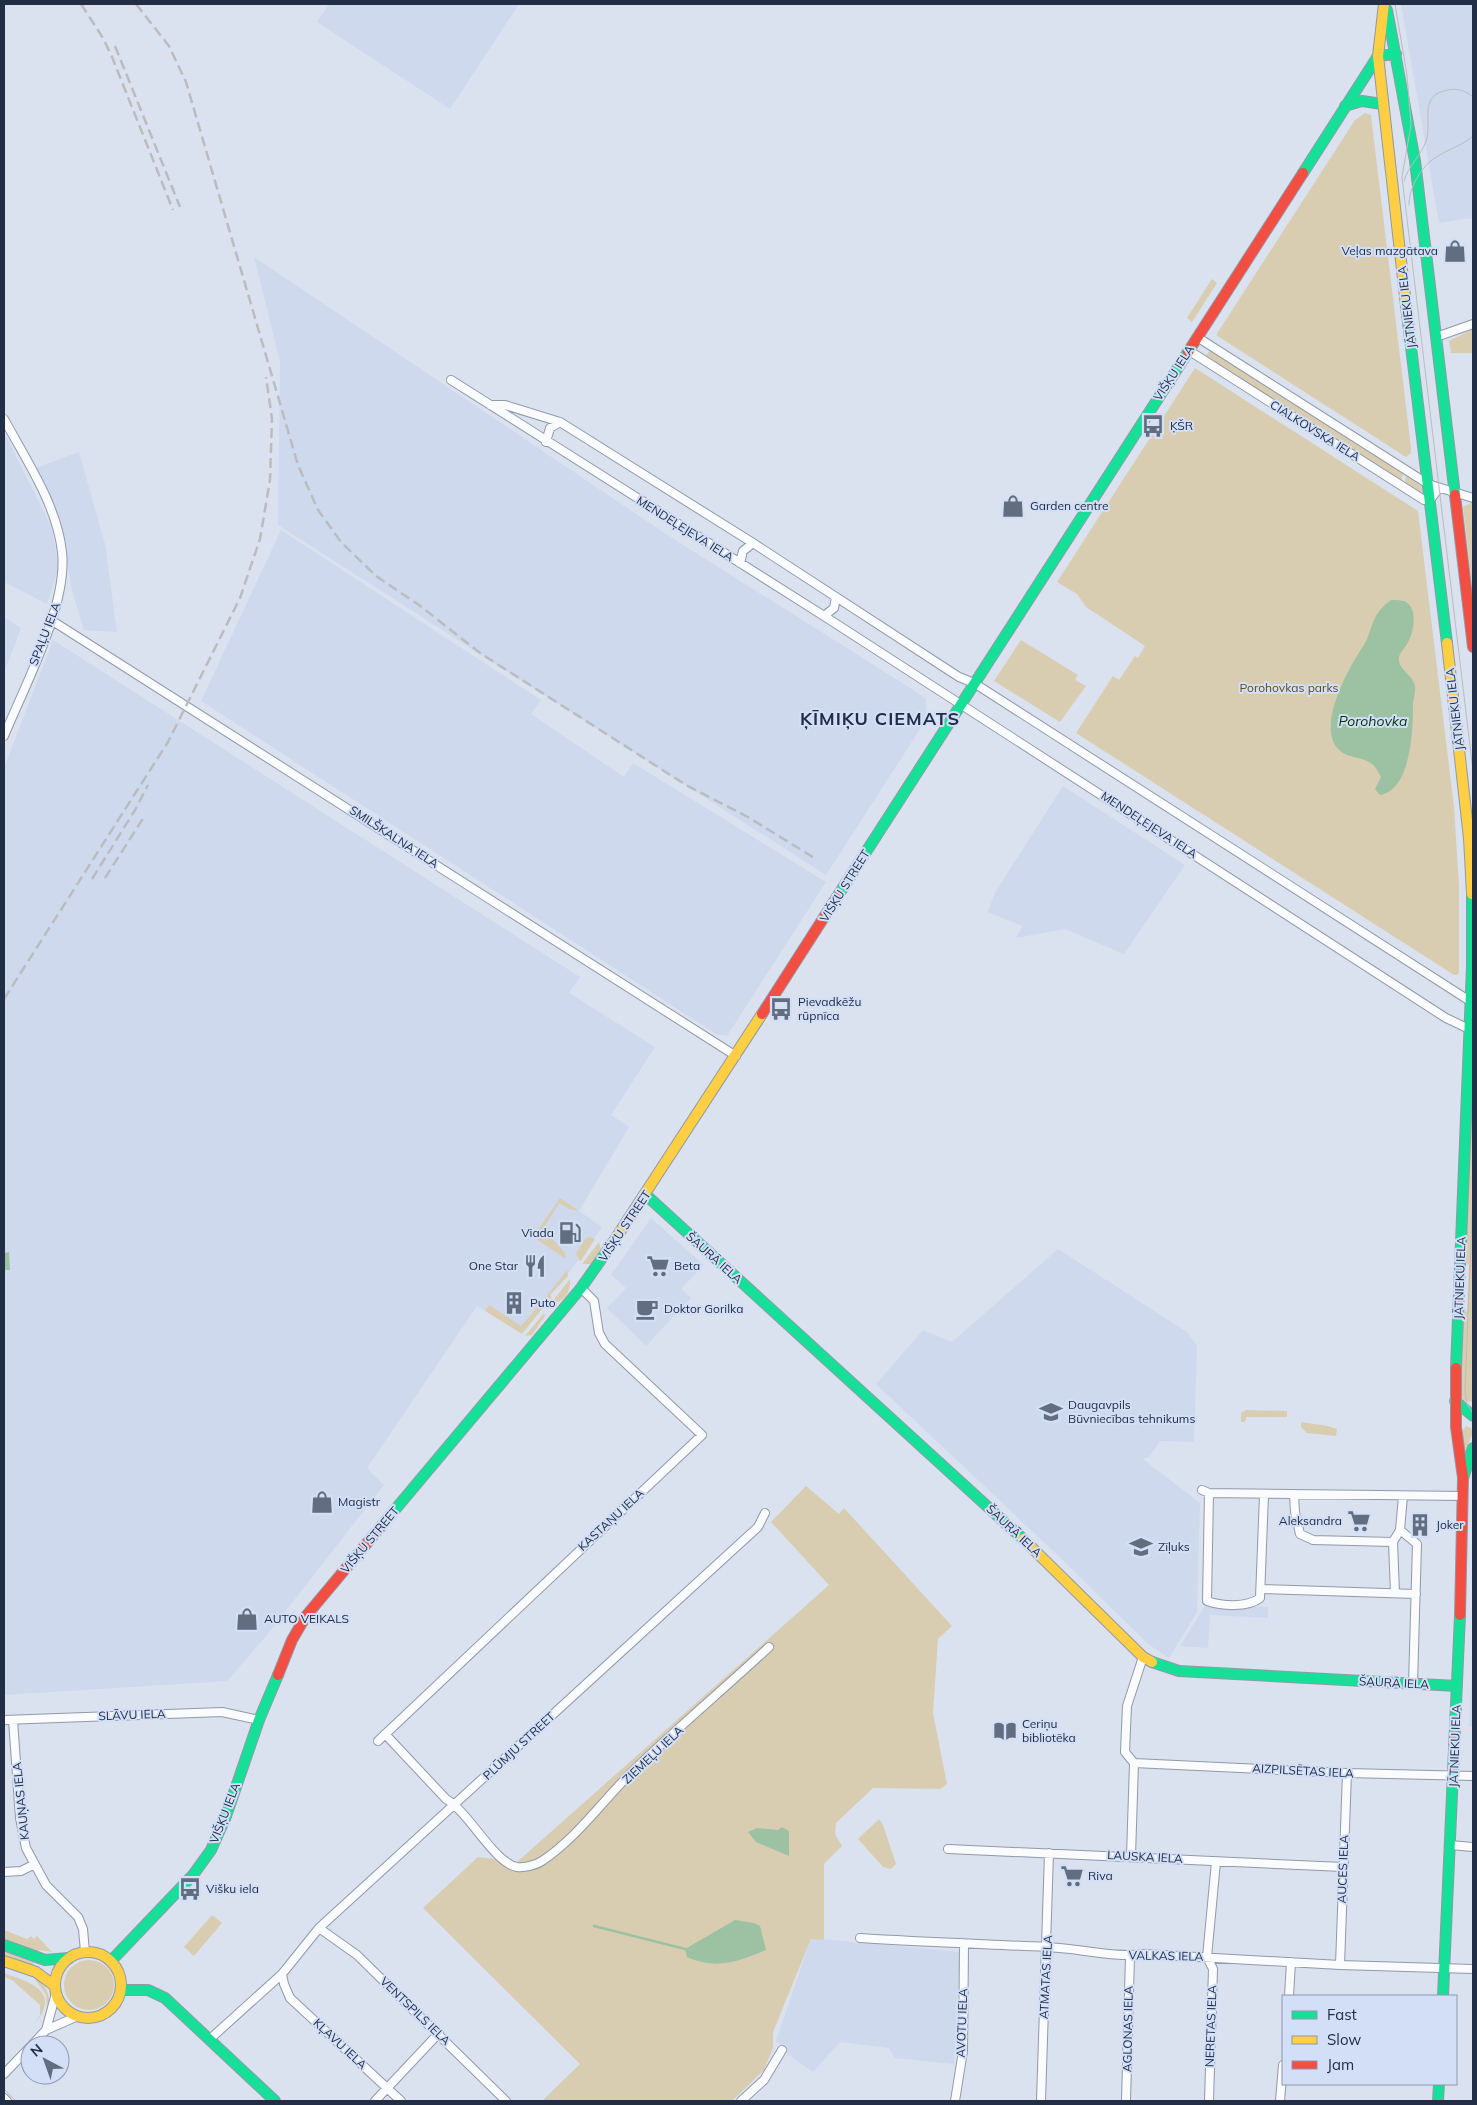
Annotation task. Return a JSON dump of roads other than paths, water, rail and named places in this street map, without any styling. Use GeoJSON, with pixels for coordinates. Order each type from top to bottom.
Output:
{"type":"FeatureCollection","features":[{"type":"Feature","properties":{"kind":"street","name":"JĀTNIEKU IELA"},"geometry":{"type":"LineString","coordinates":[[1385,4],[1396,54],[1405,121],[1415,161],[1473,647]]}},
{"type":"Feature","properties":{"kind":"street","name":"JĀTNIEKU IELA"},"geometry":{"type":"LineString","coordinates":[[1385,4],[1378,56],[1382,104],[1469,838],[1472,902],[1472,1002],[1455,1401],[1456,1427],[1463,1478],[1463,1496],[1454,1776],[1443,1995]]}},
{"type":"Feature","properties":{"kind":"street"},"geometry":{"type":"LineString","coordinates":[[1378,56],[1396,54]]}},
{"type":"Feature","properties":{"kind":"street","name":"VIŠĶU IELA"},"geometry":{"type":"LineString","coordinates":[[960,706],[1378,56]]}},
{"type":"Feature","properties":{"kind":"street"},"geometry":{"type":"LineString","coordinates":[[1345,106],[1362,101],[1382,104]]}},
{"type":"Feature","properties":{"kind":"street"},"geometry":{"type":"LineString","coordinates":[[1436,337],[1473,324]]}},
{"type":"Feature","properties":{"kind":"street","name":"CIALKOVSKA IELA"},"geometry":{"type":"LineString","coordinates":[[1197,337],[1428,484],[1455,494],[1473,498]]}},
{"type":"Feature","properties":{"kind":"street","name":"CIALKOVSKA IELA"},"geometry":{"type":"LineString","coordinates":[[1188,350],[1424,500],[1430,500]]}},
{"type":"Feature","properties":{"kind":"street"},"geometry":{"type":"LineString","coordinates":[[451,380],[490,405]]}},
{"type":"Feature","properties":{"kind":"street","name":"MENDEĻEJEVA IELA"},"geometry":{"type":"LineString","coordinates":[[490,405],[505,405],[560,422],[753,543],[959,677],[974,683],[1472,1002]]}},
{"type":"Feature","properties":{"kind":"street","name":"MENDEĻEJEVA IELA"},"geometry":{"type":"LineString","coordinates":[[490,405],[824,616],[948,696],[960,706],[1080,781],[1446,1018],[1471,1026]]}},
{"type":"Feature","properties":{"kind":"street","name":"SPAĻU IELA"},"geometry":{"type":"LineString","coordinates":[[4,420],[44,496],[62,550],[62,580],[57,606],[4,736]]}},
{"type":"Feature","properties":{"kind":"street"},"geometry":{"type":"LineString","coordinates":[[546,442],[550,428],[560,422]]}},
{"type":"Feature","properties":{"kind":"street"},"geometry":{"type":"LineString","coordinates":[[1430,500],[1439,488]]}},
{"type":"Feature","properties":{"kind":"street"},"geometry":{"type":"LineString","coordinates":[[740,563],[743,551],[753,543]]}},
{"type":"Feature","properties":{"kind":"street"},"geometry":{"type":"LineString","coordinates":[[824,616],[834,608],[836,597]]}},
{"type":"Feature","properties":{"kind":"street","name":"SMILŠKALNA IELA"},"geometry":{"type":"LineString","coordinates":[[52,620],[736,1056]]}},
{"type":"Feature","properties":{"kind":"street","name":"VIŠĶU STREET"},"geometry":{"type":"LineString","coordinates":[[259,1720],[292,1640],[306,1616],[581,1288],[646,1195],[960,706]]}},
{"type":"Feature","properties":{"kind":"street","name":"ŠAURĀ IELA"},"geometry":{"type":"LineString","coordinates":[[646,1195],[1034,1549],[1144,1656],[1161,1666],[1179,1671],[1336,1678],[1378,1684],[1457,1686]]}},
{"type":"Feature","properties":{"kind":"street","name":"KASTAŅU IELA"},"geometry":{"type":"LineString","coordinates":[[378,1741],[702,1435],[605,1344],[599,1334],[594,1301],[581,1288]]}},
{"type":"Feature","properties":{"kind":"street"},"geometry":{"type":"LineString","coordinates":[[1455,1401],[1473,1416]]}},
{"type":"Feature","properties":{"kind":"street","name":"JĀTNIEKU IELA"},"geometry":{"type":"LineString","coordinates":[[1463,1478],[1473,1448]]}},
{"type":"Feature","properties":{"kind":"street"},"geometry":{"type":"LineString","coordinates":[[1264,1495],[1262,1589],[1260,1598],[1252,1604],[1216,1604],[1207,1601],[1206,1492],[1264,1495],[1463,1496]]}},
{"type":"Feature","properties":{"kind":"street"},"geometry":{"type":"LineString","coordinates":[[1294,1495],[1295,1512],[1300,1534],[1313,1540],[1393,1542]]}},
{"type":"Feature","properties":{"kind":"street"},"geometry":{"type":"LineString","coordinates":[[1395,1593],[1393,1542],[1400,1530],[1403,1496]]}},
{"type":"Feature","properties":{"kind":"street","name":"PLŪMJU STREET"},"geometry":{"type":"LineString","coordinates":[[210,2039],[282,1974],[319,1928],[758,1527],[764,1520],[765,1514]]}},
{"type":"Feature","properties":{"kind":"street"},"geometry":{"type":"LineString","coordinates":[[1400,1530],[1417,1544],[1413,1684]]}},
{"type":"Feature","properties":{"kind":"street"},"geometry":{"type":"LineString","coordinates":[[1262,1589],[1416,1594]]}},
{"type":"Feature","properties":{"kind":"street","name":"ZIEMEĻU IELA"},"geometry":{"type":"LineString","coordinates":[[455,1804],[488,1844],[508,1863],[516,1867],[538,1864],[568,1840],[634,1770],[769,1647]]}},
{"type":"Feature","properties":{"kind":"street"},"geometry":{"type":"LineString","coordinates":[[1131,1856],[1134,1763],[1125,1752],[1127,1706],[1144,1656]]}},
{"type":"Feature","properties":{"kind":"street","name":"SLĀVU IELA"},"geometry":{"type":"LineString","coordinates":[[4,1720],[222,1712],[259,1720]]}},
{"type":"Feature","properties":{"kind":"street","name":"KAUŅAS IELA"},"geometry":{"type":"LineString","coordinates":[[13,1720],[21,1826],[33,1865],[52,1893],[78,1918],[85,1935],[85,1952]]}},
{"type":"Feature","properties":{"kind":"street","name":"VIŠĶU IELA"},"geometry":{"type":"LineString","coordinates":[[112,1961],[193,1875],[211,1850],[226,1816],[259,1720]]}},
{"type":"Feature","properties":{"kind":"street"},"geometry":{"type":"LineString","coordinates":[[385,1734],[446,1799],[455,1804]]}},
{"type":"Feature","properties":{"kind":"street","name":"AIZPILSĒTAS IELA"},"geometry":{"type":"LineString","coordinates":[[1134,1763],[1347,1773],[1473,1776]]}},
{"type":"Feature","properties":{"kind":"street","name":"AUCES IELA"},"geometry":{"type":"LineString","coordinates":[[1340,1965],[1347,1773]]}},
{"type":"Feature","properties":{"kind":"street"},"geometry":{"type":"LineString","coordinates":[[1450,1845],[1473,1847]]}},
{"type":"Feature","properties":{"kind":"street","name":"LAUSKA IELA"},"geometry":{"type":"LineString","coordinates":[[948,1849],[1343,1867]]}},
{"type":"Feature","properties":{"kind":"street","name":"ATMATAS IELA"},"geometry":{"type":"LineString","coordinates":[[1041,2101],[1048,1947],[1049,1853]]}},
{"type":"Feature","properties":{"kind":"street","name":"NERETAS IELA"},"geometry":{"type":"LineString","coordinates":[[1209,2101],[1213,1969],[1207,1957],[1216,1862]]}},
{"type":"Feature","properties":{"kind":"street"},"geometry":{"type":"LineString","coordinates":[[4,1872],[21,1871],[33,1865]]}},
{"type":"Feature","properties":{"kind":"street","name":"VENTSPILS IELA"},"geometry":{"type":"LineString","coordinates":[[319,1928],[357,1955],[439,2033],[506,2101]]}},
{"type":"Feature","properties":{"kind":"street","name":"VALKAS IELA"},"geometry":{"type":"LineString","coordinates":[[860,1938],[964,1945],[1048,1947],[1130,1956],[1144,1954],[1340,1965],[1473,1969]]}},
{"type":"Feature","properties":{"kind":"street"},"geometry":{"type":"LineString","coordinates":[[4,1945],[45,1960],[68,1958],[85,1952],[99,1953],[112,1961],[120,1973],[121,1990],[116,2004],[105,2013],[92,2018],[78,2016],[65,2009],[56,1990],[36,1972],[4,1961]]}},
{"type":"Feature","properties":{"kind":"street","name":"AVOTU IELA"},"geometry":{"type":"LineString","coordinates":[[955,2101],[963,2051],[964,1945]]}},
{"type":"Feature","properties":{"kind":"street","name":"AGLONAS IELA"},"geometry":{"type":"LineString","coordinates":[[1126,2101],[1130,1956]]}},
{"type":"Feature","properties":{"kind":"street"},"geometry":{"type":"LineString","coordinates":[[46,2030],[56,1990],[58,1972],[68,1958]]}},
{"type":"Feature","properties":{"kind":"street"},"geometry":{"type":"LineString","coordinates":[[1288,1995],[1291,1962]]}},
{"type":"Feature","properties":{"kind":"street","name":"KĻAVU IELA"},"geometry":{"type":"LineString","coordinates":[[282,1974],[290,1998],[402,2101]]}},
{"type":"Feature","properties":{"kind":"street"},"geometry":{"type":"LineString","coordinates":[[121,1990],[148,1990],[158,1994],[210,2039],[275,2101]]}},
{"type":"Feature","properties":{"kind":"street"},"geometry":{"type":"LineString","coordinates":[[41,2035],[46,2030],[78,2016]]}},
{"type":"Feature","properties":{"kind":"street"},"geometry":{"type":"LineString","coordinates":[[375,2101],[439,2033]]}},
{"type":"Feature","properties":{"kind":"street"},"geometry":{"type":"LineString","coordinates":[[741,2101],[764,2080],[782,2050]]}},
{"type":"Feature","properties":{"kind":"street"},"geometry":{"type":"LineString","coordinates":[[4,2074],[20,2057]]}},
{"type":"Feature","properties":{"kind":"street"},"geometry":{"type":"LineString","coordinates":[[1280,2101],[1282,2077]]}},
{"type":"Feature","properties":{"kind":"street"},"geometry":{"type":"LineString","coordinates":[[1438,2101],[1439,2085]]}},
{"type":"Feature","properties":{"kind":"street"},"geometry":{"type":"LineString","coordinates":[[4,2098],[7,2101]]}},
{"type":"Feature","properties":{"kind":"water","name":"Porohovka"},"geometry":{"type":"Polygon","coordinates":[[[1391,600],[1406,602],[1414,616],[1411,634],[1400,654],[1399,661],[1414,683],[1415,691],[1411,743],[1404,771],[1390,791],[1380,795],[1375,789],[1381,777],[1376,768],[1368,761],[1339,750],[1331,735],[1331,722],[1333,709],[1343,681],[1366,641],[1375,617],[1391,600]]]}},
{"type":"Feature","properties":{"kind":"water"},"geometry":{"type":"Polygon","coordinates":[[[9,1252],[10,1270],[4,1270],[4,1253],[9,1252]]]}},
{"type":"Feature","properties":{"kind":"water"},"geometry":{"type":"Polygon","coordinates":[[[782,1827],[789,1831],[789,1856],[756,1842],[748,1832],[757,1828],[778,1830],[782,1827]]]}},
{"type":"Feature","properties":{"kind":"water"},"geometry":{"type":"Polygon","coordinates":[[[735,1920],[754,1923],[760,1926],[766,1950],[737,1961],[718,1964],[687,1957],[685,1949],[735,1920]]]}},
{"type":"Feature","properties":{"kind":"waterway"},"geometry":{"type":"LineString","coordinates":[[594,1926],[685,1949]]}},
{"type":"Feature","properties":{"kind":"tram line"},"geometry":{"type":"LineString","coordinates":[[1395,4],[1407,75],[1411,125],[1402,177],[1473,771]]}},
{"type":"Feature","properties":{"kind":"tram line"},"geometry":{"type":"LineString","coordinates":[[1404,181],[1426,141],[1428,134],[1428,111],[1432,98],[1438,93],[1455,89],[1473,97]]}},
{"type":"Feature","properties":{"kind":"tram line"},"geometry":{"type":"LineString","coordinates":[[1409,205],[1411,191],[1425,167],[1435,158],[1473,136]]}},
{"type":"Feature","properties":{"kind":"tram line"},"geometry":{"type":"LineString","coordinates":[[1473,1193],[1465,1391],[1467,1404],[1473,1413]]}},
{"type":"Feature","properties":{"kind":"tram line"},"geometry":{"type":"LineString","coordinates":[[4,2089],[16,2101]]}},
{"type":"Feature","properties":{"kind":"railway"},"geometry":{"type":"LineString","coordinates":[[81,4],[103,38],[112,57],[173,210]]}},
{"type":"Feature","properties":{"kind":"railway"},"geometry":{"type":"LineString","coordinates":[[136,4],[169,46],[186,82],[298,465],[318,510],[341,542],[376,576],[419,605],[480,653],[686,785],[748,817],[816,859]]}},
{"type":"Feature","properties":{"kind":"railway"},"geometry":{"type":"LineString","coordinates":[[115,46],[180,207]]}},
{"type":"Feature","properties":{"kind":"railway"},"geometry":{"type":"LineString","coordinates":[[4,999],[168,742],[240,598],[260,539],[270,480],[272,419],[266,377]]}},
{"type":"Feature","properties":{"kind":"railway"},"geometry":{"type":"LineString","coordinates":[[92,879],[135,810],[148,785]]}},
{"type":"Feature","properties":{"kind":"railway"},"geometry":{"type":"LineString","coordinates":[[105,878],[144,817]]}},
{"type":"Feature","properties":{"kind":"place","name":"Veļas mazgātava"},"geometry":{"type":"Point","coordinates":[1455,251]}},
{"type":"Feature","properties":{"kind":"place","name":"ĶŠR"},"geometry":{"type":"Point","coordinates":[1153,426]}},
{"type":"Feature","properties":{"kind":"place","name":"Garden centre"},"geometry":{"type":"Point","coordinates":[1013,506]}},
{"type":"Feature","properties":{"kind":"place","name":"Pievadkēžu rūpnīca"},"geometry":{"type":"Point","coordinates":[781,1009]}},
{"type":"Feature","properties":{"kind":"place","name":"Viada"},"geometry":{"type":"Point","coordinates":[570,1233]}},
{"type":"Feature","properties":{"kind":"place","name":"One Star"},"geometry":{"type":"Point","coordinates":[535,1266]}},
{"type":"Feature","properties":{"kind":"place","name":"Beta"},"geometry":{"type":"Point","coordinates":[658,1266]}},
{"type":"Feature","properties":{"kind":"place","name":"Puto"},"geometry":{"type":"Point","coordinates":[514,1303]}},
{"type":"Feature","properties":{"kind":"place","name":"Doktor Gorilka"},"geometry":{"type":"Point","coordinates":[647,1309]}},
{"type":"Feature","properties":{"kind":"place","name":"Daugavpils Būvniecības tehnikums"},"geometry":{"type":"Point","coordinates":[1051,1412]}},
{"type":"Feature","properties":{"kind":"place","name":"Magistr"},"geometry":{"type":"Point","coordinates":[322,1502]}},
{"type":"Feature","properties":{"kind":"place","name":"Aleksandra"},"geometry":{"type":"Point","coordinates":[1359,1521]}},
{"type":"Feature","properties":{"kind":"place","name":"Joker"},"geometry":{"type":"Point","coordinates":[1420,1525]}},
{"type":"Feature","properties":{"kind":"place","name":"Zīļuks"},"geometry":{"type":"Point","coordinates":[1141,1547]}},
{"type":"Feature","properties":{"kind":"place","name":"AUTO VEIKALS"},"geometry":{"type":"Point","coordinates":[247,1619]}},
{"type":"Feature","properties":{"kind":"place","name":"Ceriņu bibliotēka"},"geometry":{"type":"Point","coordinates":[1005,1731]}},
{"type":"Feature","properties":{"kind":"place","name":"Riva"},"geometry":{"type":"Point","coordinates":[1072,1876]}},
{"type":"Feature","properties":{"kind":"place","name":"Višku iela"},"geometry":{"type":"Point","coordinates":[190,1889]}},
{"type":"Feature","properties":{"kind":"district","name":"ĶĪMIĶU CIEMATS"},"geometry":{"type":"Point","coordinates":[880,719]}},
{"type":"Feature","properties":{"kind":"park label","name":"Porohovkas parks"},"geometry":{"type":"Point","coordinates":[1289,688]}}]}
